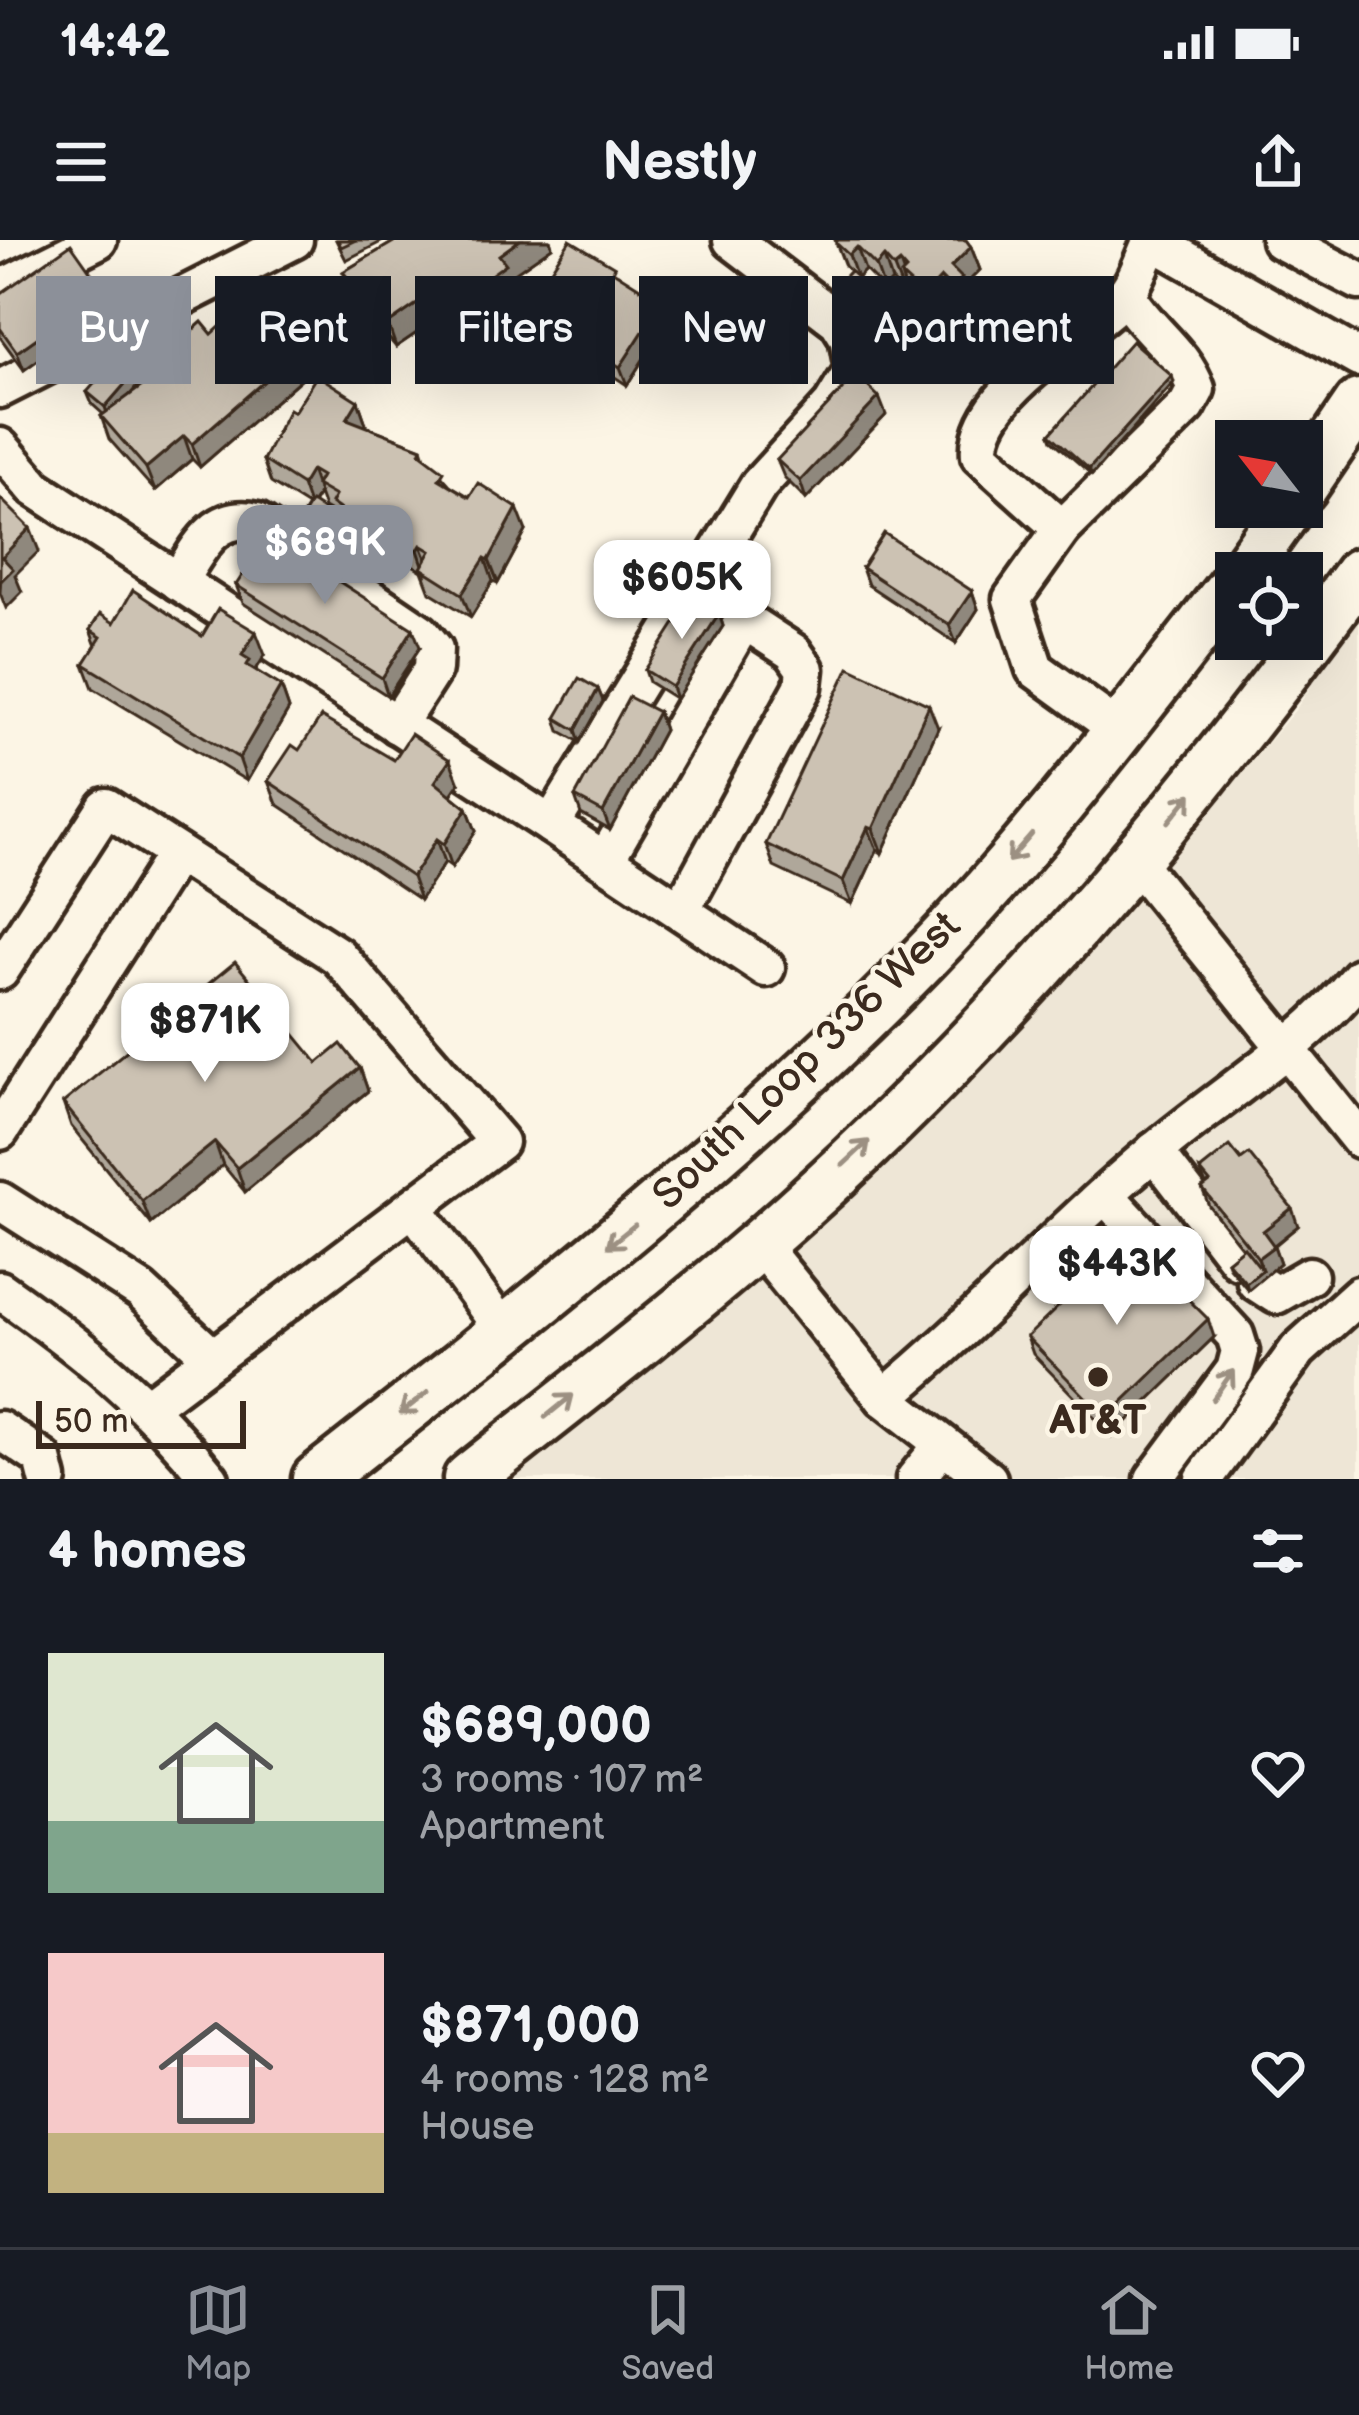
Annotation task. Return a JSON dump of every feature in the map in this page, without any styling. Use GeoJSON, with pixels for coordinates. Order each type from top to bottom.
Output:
{"type":"FeatureCollection","features":[{"type":"Feature","properties":{"kind":"main road"},"geometry":{"type":"LineString","coordinates":[[1323,457],[1359,404]]}},
{"type":"Feature","properties":{"kind":"main road"},"geometry":{"type":"LineString","coordinates":[[468,1479],[759,1244],[999,1013],[1136,862],[1247,727],[1359,573]]}},
{"type":"Feature","properties":{"kind":"main road","name":"South Loop 336 West"},"geometry":{"type":"LineString","coordinates":[[317,1479],[689,1180],[925,957],[1119,730],[1215,608]]}},
{"type":"Feature","properties":{"kind":"street"},"geometry":{"type":"LineString","coordinates":[[0,289],[98,240]]}},
{"type":"Feature","properties":{"kind":"street"},"geometry":{"type":"LineString","coordinates":[[0,389],[294,240]]}},
{"type":"Feature","properties":{"kind":"street"},"geometry":{"type":"LineString","coordinates":[[551,825],[759,485],[832,405],[854,369],[848,337],[838,322],[732,240]]}},
{"type":"Feature","properties":{"kind":"street"},"geometry":{"type":"LineString","coordinates":[[1062,529],[980,455],[978,439],[994,405],[1126,296],[1152,240],[1359,358]]}},
{"type":"Feature","properties":{"kind":"street"},"geometry":{"type":"LineString","coordinates":[[1280,240],[1359,281]]}},
{"type":"Feature","properties":{"kind":"street"},"geometry":{"type":"LineString","coordinates":[[1119,730],[1035,669],[1012,599],[1062,529],[1187,406],[1196,389],[1188,365],[1142,322],[1126,296]]}},
{"type":"Feature","properties":{"kind":"street"},"geometry":{"type":"LineString","coordinates":[[0,447],[35,488],[766,968]]}},
{"type":"Feature","properties":{"kind":"street"},"geometry":{"type":"LineString","coordinates":[[178,581],[220,525],[240,518],[257,522],[421,633],[434,649],[433,669],[397,725]]}},
{"type":"Feature","properties":{"kind":"street"},"geometry":{"type":"LineString","coordinates":[[681,910],[802,687],[802,659],[695,589]]}},
{"type":"Feature","properties":{"kind":"street"},"geometry":{"type":"LineString","coordinates":[[606,859],[744,620]]}},
{"type":"Feature","properties":{"kind":"street"},"geometry":{"type":"LineString","coordinates":[[0,970],[106,807],[338,956],[499,1142],[148,1407]]}},
{"type":"Feature","properties":{"kind":"street"},"geometry":{"type":"LineString","coordinates":[[0,1131],[178,853]]}},
{"type":"Feature","properties":{"kind":"street"},"geometry":{"type":"LineString","coordinates":[[1136,862],[1359,1138]]}},
{"type":"Feature","properties":{"kind":"street"},"geometry":{"type":"LineString","coordinates":[[884,1398],[949,1345],[1154,1151],[1287,1048],[1359,977]]}},
{"type":"Feature","properties":{"kind":"street"},"geometry":{"type":"LineString","coordinates":[[1154,1151],[1247,1271],[1276,1295],[1309,1276]]}},
{"type":"Feature","properties":{"kind":"street"},"geometry":{"type":"LineString","coordinates":[[1106,1196],[1235,1335],[1240,1352],[1235,1370],[1154,1479]]}},
{"type":"Feature","properties":{"kind":"street"},"geometry":{"type":"LineString","coordinates":[[0,1201],[141,1291],[213,1358]]}},
{"type":"Feature","properties":{"kind":"street"},"geometry":{"type":"LineString","coordinates":[[413,1207],[505,1331]]}},
{"type":"Feature","properties":{"kind":"street"},"geometry":{"type":"LineString","coordinates":[[759,1244],[884,1398],[988,1479]]}},
{"type":"Feature","properties":{"kind":"street"},"geometry":{"type":"LineString","coordinates":[[0,1290],[93,1355],[148,1407],[210,1479]]}},
{"type":"Feature","properties":{"kind":"street"},"geometry":{"type":"LineString","coordinates":[[1204,1479],[1298,1351],[1359,1295]]}},
{"type":"Feature","properties":{"kind":"street"},"geometry":{"type":"LineString","coordinates":[[0,1430],[43,1459],[48,1479]]}},
{"type":"Feature","properties":{"kind":"street"},"geometry":{"type":"LineString","coordinates":[[915,1479],[942,1446]]}},
{"type":"Feature","properties":{"kind":"shaded area"},"geometry":{"type":"Polygon","coordinates":[[[1359,614],[1359,1479],[497,1479],[723,1301],[917,1133],[1089,955],[1296,709],[1359,614]]]}},
{"type":"Feature","properties":{"kind":"building"},"geometry":{"type":"Polygon","coordinates":[[[397,240],[520,240],[499,255],[506,264],[489,276],[415,276],[415,305],[391,322],[391,276],[346,276],[343,272],[397,240]]]}},
{"type":"Feature","properties":{"kind":"building"},"geometry":{"type":"Polygon","coordinates":[[[570,240],[639,287],[639,338],[620,367],[615,364],[615,276],[547,276],[570,240]]]}},
{"type":"Feature","properties":{"kind":"building"},"geometry":{"type":"Polygon","coordinates":[[[966,240],[971,247],[951,267],[960,276],[902,276],[906,270],[900,263],[894,268],[884,257],[876,266],[857,247],[849,255],[836,243],[966,240]]]}},
{"type":"Feature","properties":{"kind":"building"},"geometry":{"type":"Polygon","coordinates":[[[71,244],[93,276],[36,276],[36,339],[17,352],[0,328],[0,294],[71,244]]]}},
{"type":"Feature","properties":{"kind":"building"},"geometry":{"type":"Polygon","coordinates":[[[202,322],[212,334],[215,331],[215,384],[261,384],[192,444],[184,436],[146,468],[101,416],[145,384],[191,384],[191,332],[202,322]]]}},
{"type":"Feature","properties":{"kind":"building"},"geometry":{"type":"Polygon","coordinates":[[[1132,341],[1172,376],[1089,469],[1050,434],[1094,384],[1114,384],[1114,361],[1132,341]]]}},
{"type":"Feature","properties":{"kind":"building"},"geometry":{"type":"Polygon","coordinates":[[[94,384],[125,384],[105,407],[87,392],[94,384]]]}},
{"type":"Feature","properties":{"kind":"building"},"geometry":{"type":"Polygon","coordinates":[[[311,384],[331,384],[358,401],[347,419],[422,448],[420,453],[444,471],[439,479],[469,497],[478,483],[517,508],[489,560],[485,558],[462,594],[421,568],[431,551],[421,545],[418,550],[400,539],[396,546],[352,526],[356,521],[331,503],[335,496],[316,485],[321,476],[311,470],[302,485],[263,460],[289,409],[294,412],[311,384]]]}},
{"type":"Feature","properties":{"kind":"building"},"geometry":{"type":"Polygon","coordinates":[[[848,384],[865,384],[879,397],[800,481],[777,460],[848,384]]]}},
{"type":"Feature","properties":{"kind":"building"},"geometry":{"type":"Polygon","coordinates":[[[0,498],[30,528],[2,557],[13,569],[0,582],[0,498]]]}},
{"type":"Feature","properties":{"kind":"building"},"geometry":{"type":"Polygon","coordinates":[[[311,502],[349,527],[336,546],[299,521],[311,502]]]}},
{"type":"Feature","properties":{"kind":"building"},"geometry":{"type":"Polygon","coordinates":[[[884,533],[972,591],[949,625],[862,568],[884,533]]]}},
{"type":"Feature","properties":{"kind":"building"},"geometry":{"type":"Polygon","coordinates":[[[268,536],[413,629],[382,678],[236,585],[268,536]]]}},
{"type":"Feature","properties":{"kind":"building"},"geometry":{"type":"Polygon","coordinates":[[[133,590],[202,636],[218,609],[256,632],[242,655],[250,660],[247,665],[281,686],[239,758],[84,664],[101,637],[90,630],[100,614],[114,623],[133,590]]]}},
{"type":"Feature","properties":{"kind":"building"},"geometry":{"type":"Polygon","coordinates":[[[692,597],[719,614],[672,687],[645,670],[692,597]]]}},
{"type":"Feature","properties":{"kind":"building"},"geometry":{"type":"Polygon","coordinates":[[[849,667],[929,705],[873,829],[868,827],[843,881],[766,844],[849,667]]]}},
{"type":"Feature","properties":{"kind":"building"},"geometry":{"type":"Polygon","coordinates":[[[579,678],[598,689],[576,730],[556,718],[579,678]]]}},
{"type":"Feature","properties":{"kind":"building"},"geometry":{"type":"Polygon","coordinates":[[[629,697],[658,712],[603,812],[575,797],[629,697]]]}},
{"type":"Feature","properties":{"kind":"building"},"geometry":{"type":"Polygon","coordinates":[[[321,717],[394,760],[411,734],[450,760],[435,782],[467,808],[444,844],[437,839],[412,877],[268,781],[292,745],[299,750],[321,717]]]}},
{"type":"Feature","properties":{"kind":"building"},"geometry":{"type":"Polygon","coordinates":[[[235,962],[318,1063],[341,1044],[360,1068],[237,1168],[215,1142],[142,1201],[63,1103],[235,962]]]}},
{"type":"Feature","properties":{"kind":"building"},"geometry":{"type":"Polygon","coordinates":[[[1230,1146],[1241,1160],[1249,1154],[1292,1208],[1263,1231],[1274,1246],[1258,1258],[1202,1188],[1210,1182],[1200,1170],[1230,1146]]]}},
{"type":"Feature","properties":{"kind":"building"},"geometry":{"type":"Polygon","coordinates":[[[1128,1239],[1208,1319],[1106,1418],[1027,1337],[1128,1239]]]}},
{"type":"Feature","properties":{"kind":"building"},"geometry":{"type":"Polygon","coordinates":[[[1244,1247],[1262,1270],[1246,1283],[1227,1261],[1244,1247]]]}},
{"type":"Feature","properties":{"kind":"place","name":"AT&T"},"geometry":{"type":"Point","coordinates":[1098,1377]}}]}
